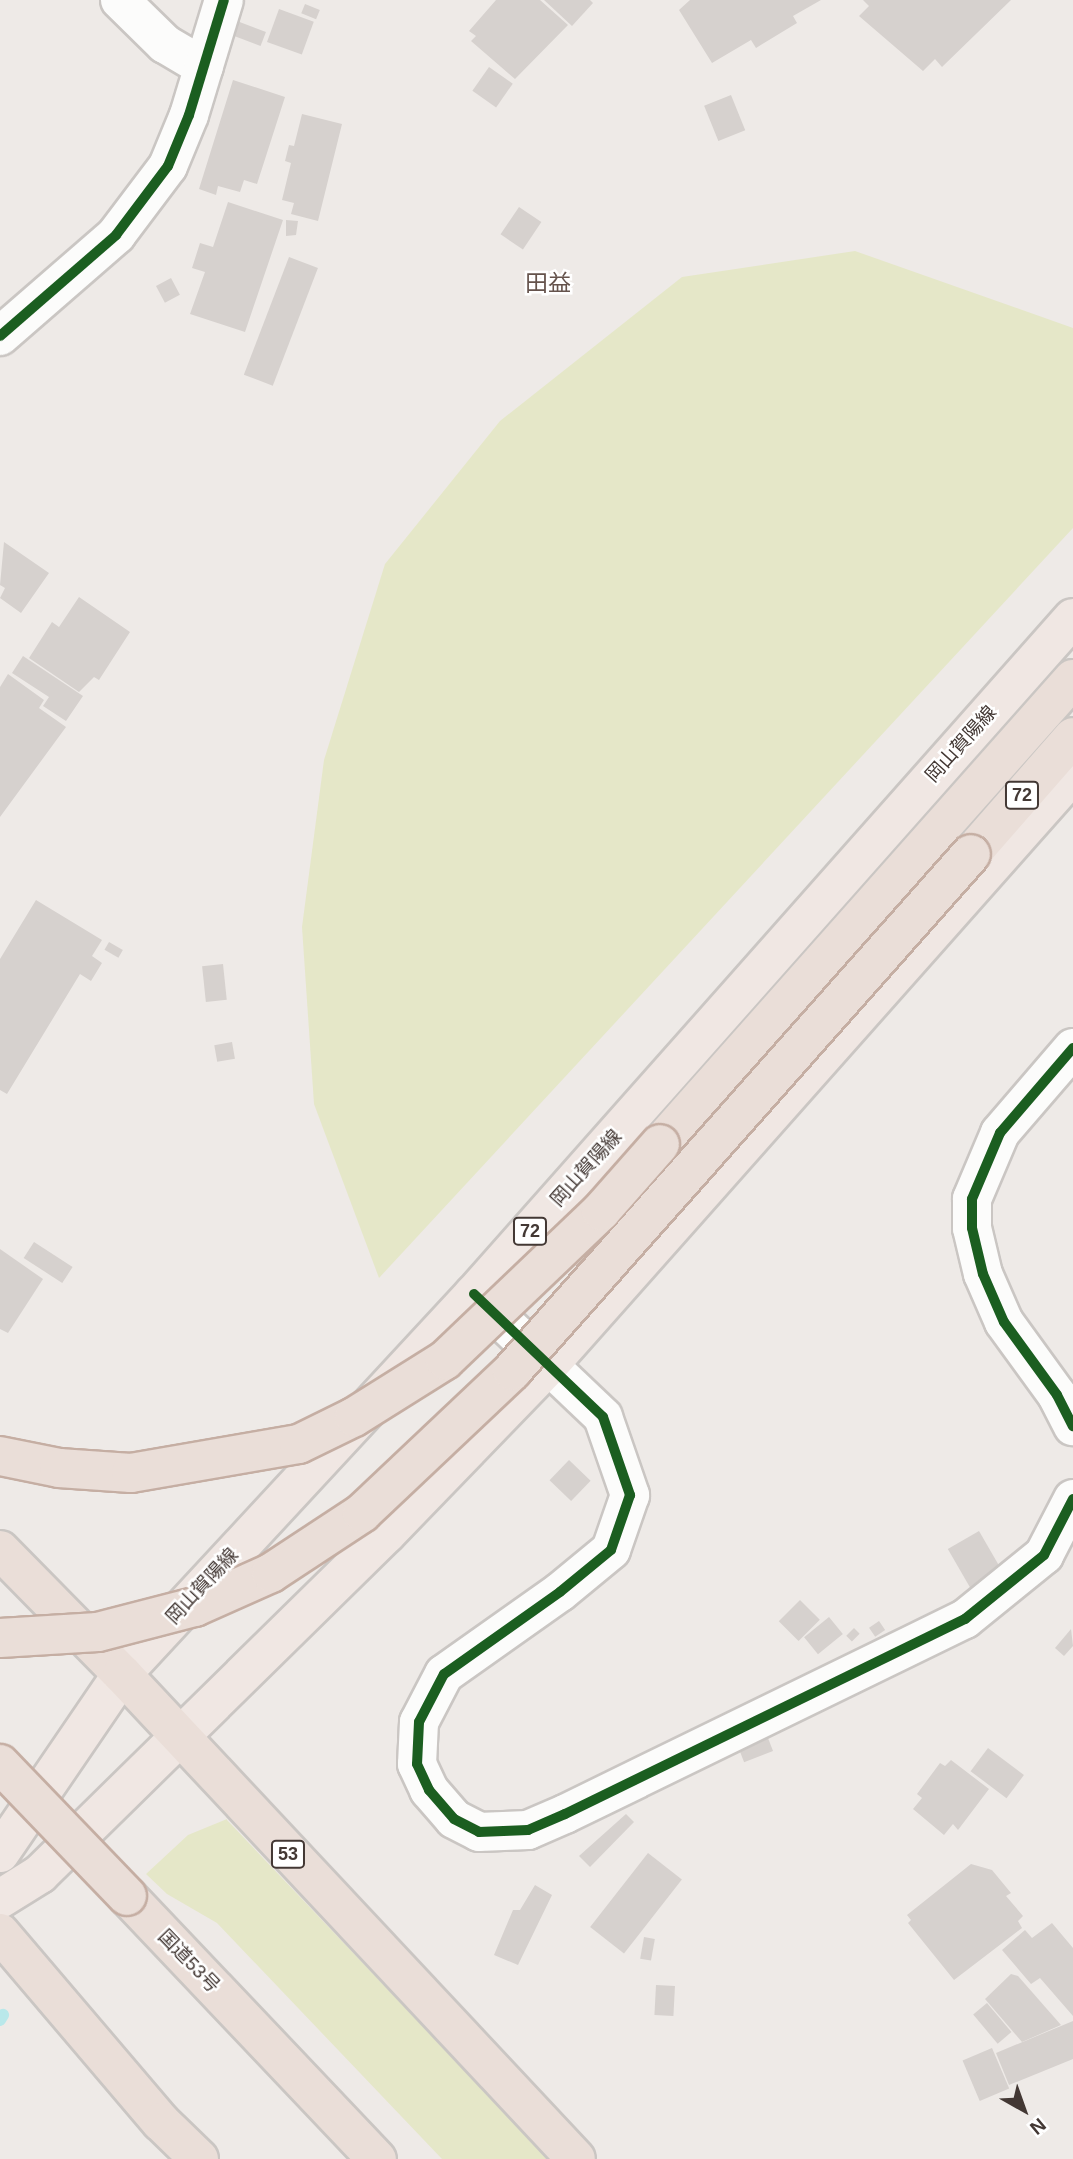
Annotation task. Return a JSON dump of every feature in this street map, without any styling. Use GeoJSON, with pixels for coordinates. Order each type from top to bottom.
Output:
{"type":"FeatureCollection","features":[{"type":"Feature","properties":{"kind":"highway","name":"72"},"geometry":{"type":"LineString","coordinates":[[0,1456],[59,1468],[131,1472],[299,1444],[354,1417],[446,1360],[601,1211],[1073,679]]}},
{"type":"Feature","properties":{"kind":"highway","name":"72"},"geometry":{"type":"LineString","coordinates":[[0,1638],[98,1632],[195,1607],[271,1573],[362,1513],[512,1371],[1073,737]]}},
{"type":"Feature","properties":{"kind":"highway","name":"53"},"geometry":{"type":"LineString","coordinates":[[0,1550],[122,1674],[177,1737],[576,2159]]}},
{"type":"Feature","properties":{"kind":"highway","name":"国道53号"},"geometry":{"type":"LineString","coordinates":[[0,1764],[377,2159]]}},
{"type":"Feature","properties":{"kind":"highway"},"geometry":{"type":"LineString","coordinates":[[0,1933],[161,2122],[199,2159]]}},
{"type":"Feature","properties":{"kind":"main road","name":"岡山賀陽線"},"geometry":{"type":"LineString","coordinates":[[0,1853],[122,1674],[474,1294],[1073,618]]}},
{"type":"Feature","properties":{"kind":"main road","name":"72"},"geometry":{"type":"LineString","coordinates":[[0,1899],[40,1874],[386,1534],[549,1365],[1073,774]]}},
{"type":"Feature","properties":{"kind":"street"},"geometry":{"type":"LineString","coordinates":[[120,0],[165,44],[204,67]]}},
{"type":"Feature","properties":{"kind":"street"},"geometry":{"type":"LineString","coordinates":[[0,336],[116,235],[168,166],[204,67],[224,0]]}},
{"type":"Feature","properties":{"kind":"street"},"geometry":{"type":"LineString","coordinates":[[1073,1048],[1000,1133],[972,1199],[972,1228],[983,1274],[1004,1322],[1057,1395],[1073,1426]]}},
{"type":"Feature","properties":{"kind":"street"},"geometry":{"type":"LineString","coordinates":[[474,1294],[603,1417],[630,1495],[611,1550],[444,1674],[419,1722],[417,1764],[429,1790],[454,1819],[479,1832],[528,1830],[565,1814],[965,1619],[1044,1555],[1073,1499]]}},
{"type":"Feature","properties":{"kind":"green space"},"geometry":{"type":"Polygon","coordinates":[[[855,251],[1073,328],[1073,528],[379,1278],[314,1104],[302,927],[324,760],[385,564],[500,421],[682,277],[855,251]]]}},
{"type":"Feature","properties":{"kind":"green space"},"geometry":{"type":"Polygon","coordinates":[[[227,1819],[549,2159],[442,2159],[217,1923],[167,1894],[146,1874],[188,1835],[227,1819]]]}},
{"type":"Feature","properties":{"kind":"building"},"geometry":{"type":"Polygon","coordinates":[[[496,0],[540,0],[568,25],[515,79],[471,41],[476,36],[469,31],[496,0]]]}},
{"type":"Feature","properties":{"kind":"building"},"geometry":{"type":"Polygon","coordinates":[[[544,0],[590,0],[593,3],[572,26],[544,0]]]}},
{"type":"Feature","properties":{"kind":"building"},"geometry":{"type":"Polygon","coordinates":[[[690,0],[821,0],[793,16],[797,23],[756,48],[751,40],[712,63],[679,10],[690,0]]]}},
{"type":"Feature","properties":{"kind":"building"},"geometry":{"type":"Polygon","coordinates":[[[863,0],[1011,0],[942,67],[935,59],[923,71],[859,16],[869,6],[863,0]]]}},
{"type":"Feature","properties":{"kind":"building"},"geometry":{"type":"Polygon","coordinates":[[[305,4],[320,10],[316,19],[301,13],[305,4]]]}},
{"type":"Feature","properties":{"kind":"building"},"geometry":{"type":"Polygon","coordinates":[[[279,9],[314,22],[302,55],[267,42],[279,9]]]}},
{"type":"Feature","properties":{"kind":"building"},"geometry":{"type":"Polygon","coordinates":[[[237,21],[266,32],[261,46],[232,35],[237,21]]]}},
{"type":"Feature","properties":{"kind":"building"},"geometry":{"type":"Polygon","coordinates":[[[489,67],[513,84],[496,107],[472,91],[489,67]]]}},
{"type":"Feature","properties":{"kind":"building"},"geometry":{"type":"Polygon","coordinates":[[[233,80],[285,97],[257,184],[244,180],[240,192],[218,186],[216,195],[199,189],[233,80]]]}},
{"type":"Feature","properties":{"kind":"building"},"geometry":{"type":"Polygon","coordinates":[[[731,95],[745,130],[718,141],[704,106],[731,95]]]}},
{"type":"Feature","properties":{"kind":"building"},"geometry":{"type":"Polygon","coordinates":[[[302,114],[342,124],[318,221],[291,214],[294,203],[282,200],[291,163],[285,161],[289,145],[294,146],[302,114]]]}},
{"type":"Feature","properties":{"kind":"building"},"geometry":{"type":"Polygon","coordinates":[[[228,202],[283,220],[245,332],[190,314],[205,272],[192,268],[200,243],[213,247],[228,202]]]}},
{"type":"Feature","properties":{"kind":"building"},"geometry":{"type":"Polygon","coordinates":[[[519,207],[541,222],[523,249],[501,234],[519,207]]]}},
{"type":"Feature","properties":{"kind":"building"},"geometry":{"type":"Polygon","coordinates":[[[286,220],[298,221],[296,235],[286,236],[286,220]]]}},
{"type":"Feature","properties":{"kind":"building"},"geometry":{"type":"Polygon","coordinates":[[[289,257],[318,268],[273,386],[244,375],[289,257]]]}},
{"type":"Feature","properties":{"kind":"building"},"geometry":{"type":"Polygon","coordinates":[[[171,278],[180,295],[165,303],[156,286],[171,278]]]}},
{"type":"Feature","properties":{"kind":"building"},"geometry":{"type":"Polygon","coordinates":[[[4,542],[49,573],[21,613],[0,598],[5,588],[0,585],[4,542]]]}},
{"type":"Feature","properties":{"kind":"building"},"geometry":{"type":"Polygon","coordinates":[[[79,597],[130,632],[99,680],[94,677],[79,692],[29,658],[52,622],[59,627],[79,597]]]}},
{"type":"Feature","properties":{"kind":"building"},"geometry":{"type":"Polygon","coordinates":[[[23,656],[83,696],[66,721],[43,706],[49,697],[12,673],[23,656]]]}},
{"type":"Feature","properties":{"kind":"building"},"geometry":{"type":"Polygon","coordinates":[[[8,674],[44,700],[39,708],[66,727],[0,817],[0,687],[8,674]]]}},
{"type":"Feature","properties":{"kind":"building"},"geometry":{"type":"Polygon","coordinates":[[[36,900],[102,940],[92,956],[102,963],[91,981],[80,974],[7,1094],[0,1090],[0,959],[36,900]]]}},
{"type":"Feature","properties":{"kind":"building"},"geometry":{"type":"Polygon","coordinates":[[[109,942],[123,950],[118,958],[104,950],[109,942]]]}},
{"type":"Feature","properties":{"kind":"building"},"geometry":{"type":"Polygon","coordinates":[[[223,964],[227,1000],[206,1002],[202,966],[223,964]]]}},
{"type":"Feature","properties":{"kind":"building"},"geometry":{"type":"Polygon","coordinates":[[[232,1042],[235,1059],[217,1062],[214,1045],[232,1042]]]}},
{"type":"Feature","properties":{"kind":"building"},"geometry":{"type":"Polygon","coordinates":[[[34,1242],[73,1267],[62,1283],[24,1258],[34,1242]]]}},
{"type":"Feature","properties":{"kind":"building"},"geometry":{"type":"Polygon","coordinates":[[[0,1249],[43,1279],[8,1333],[0,1329],[0,1249]]]}},
{"type":"Feature","properties":{"kind":"building"},"geometry":{"type":"Polygon","coordinates":[[[569,1460],[591,1481],[571,1501],[550,1480],[569,1460]]]}},
{"type":"Feature","properties":{"kind":"building"},"geometry":{"type":"Polygon","coordinates":[[[979,1531],[1003,1573],[972,1591],[948,1549],[979,1531]]]}},
{"type":"Feature","properties":{"kind":"building"},"geometry":{"type":"Polygon","coordinates":[[[800,1600],[820,1620],[799,1641],[779,1621],[800,1600]]]}},
{"type":"Feature","properties":{"kind":"building"},"geometry":{"type":"Polygon","coordinates":[[[829,1617],[843,1634],[818,1654],[804,1637],[829,1617]]]}},
{"type":"Feature","properties":{"kind":"building"},"geometry":{"type":"Polygon","coordinates":[[[879,1621],[885,1630],[875,1637],[869,1628],[879,1621]]]}},
{"type":"Feature","properties":{"kind":"building"},"geometry":{"type":"Polygon","coordinates":[[[854,1628],[860,1634],[852,1641],[846,1636],[854,1628]]]}},
{"type":"Feature","properties":{"kind":"building"},"geometry":{"type":"Polygon","coordinates":[[[1071,1629],[1073,1646],[1064,1656],[1055,1648],[1071,1629]]]}},
{"type":"Feature","properties":{"kind":"building"},"geometry":{"type":"Polygon","coordinates":[[[768,1738],[773,1751],[744,1762],[739,1749],[768,1738]]]}},
{"type":"Feature","properties":{"kind":"building"},"geometry":{"type":"Polygon","coordinates":[[[988,1748],[1024,1775],[1006,1798],[971,1771],[988,1748]]]}},
{"type":"Feature","properties":{"kind":"building"},"geometry":{"type":"Polygon","coordinates":[[[951,1760],[989,1789],[958,1830],[953,1824],[944,1835],[913,1809],[922,1798],[917,1794],[940,1763],[945,1766],[951,1760]]]}},
{"type":"Feature","properties":{"kind":"building"},"geometry":{"type":"Polygon","coordinates":[[[626,1814],[634,1822],[590,1867],[579,1856],[626,1814]]]}},
{"type":"Feature","properties":{"kind":"building"},"geometry":{"type":"Polygon","coordinates":[[[648,1853],[682,1879],[624,1954],[590,1927],[648,1853]]]}},
{"type":"Feature","properties":{"kind":"building"},"geometry":{"type":"Polygon","coordinates":[[[971,1864],[992,1870],[1011,1893],[1006,1896],[1023,1916],[1018,1921],[1022,1928],[954,1980],[908,1923],[911,1920],[907,1915],[971,1864]]]}},
{"type":"Feature","properties":{"kind":"building"},"geometry":{"type":"Polygon","coordinates":[[[535,1885],[552,1895],[518,1965],[494,1955],[513,1910],[520,1910],[535,1885]]]}},
{"type":"Feature","properties":{"kind":"building"},"geometry":{"type":"Polygon","coordinates":[[[1052,1923],[1073,1948],[1073,2016],[1040,1978],[1031,1984],[1002,1950],[1025,1930],[1032,1938],[1052,1923]]]}},
{"type":"Feature","properties":{"kind":"building"},"geometry":{"type":"Polygon","coordinates":[[[644,1937],[655,1939],[651,1961],[640,1959],[644,1937]]]}},
{"type":"Feature","properties":{"kind":"building"},"geometry":{"type":"Polygon","coordinates":[[[1011,1974],[1018,1976],[1061,2025],[1022,2042],[985,1999],[1011,1974]]]}},
{"type":"Feature","properties":{"kind":"building"},"geometry":{"type":"Polygon","coordinates":[[[656,1985],[675,1986],[673,2016],[654,2015],[656,1985]]]}},
{"type":"Feature","properties":{"kind":"building"},"geometry":{"type":"Polygon","coordinates":[[[987,2003],[1011,2032],[998,2044],[973,2015],[987,2003]]]}},
{"type":"Feature","properties":{"kind":"building"},"geometry":{"type":"Polygon","coordinates":[[[1073,2021],[1073,2059],[1009,2085],[996,2053],[1073,2021]]]}},
{"type":"Feature","properties":{"kind":"building"},"geometry":{"type":"Polygon","coordinates":[[[992,2048],[1009,2089],[980,2101],[963,2061],[992,2048]]]}},
{"type":"Feature","properties":{"kind":"waterway"},"geometry":{"type":"LineString","coordinates":[[0,2020],[3,2015]]}},
{"type":"Feature","properties":{"kind":"cycle path"},"geometry":{"type":"LineString","coordinates":[[0,336],[116,235],[168,166],[189,115],[224,0]]}},
{"type":"Feature","properties":{"kind":"cycle path"},"geometry":{"type":"LineString","coordinates":[[1073,1048],[1000,1133],[972,1199],[972,1228],[983,1274],[1004,1322],[1057,1395],[1073,1426]]}},
{"type":"Feature","properties":{"kind":"cycle path"},"geometry":{"type":"LineString","coordinates":[[474,1294],[603,1417],[630,1495],[611,1550],[560,1592],[444,1674],[419,1722],[417,1764],[429,1790],[454,1819],[479,1832],[528,1830],[565,1814],[965,1619],[1044,1555],[1073,1499]]}},
{"type":"Feature","properties":{"kind":"district","name":"田益"},"geometry":{"type":"Point","coordinates":[548,283]}}]}
